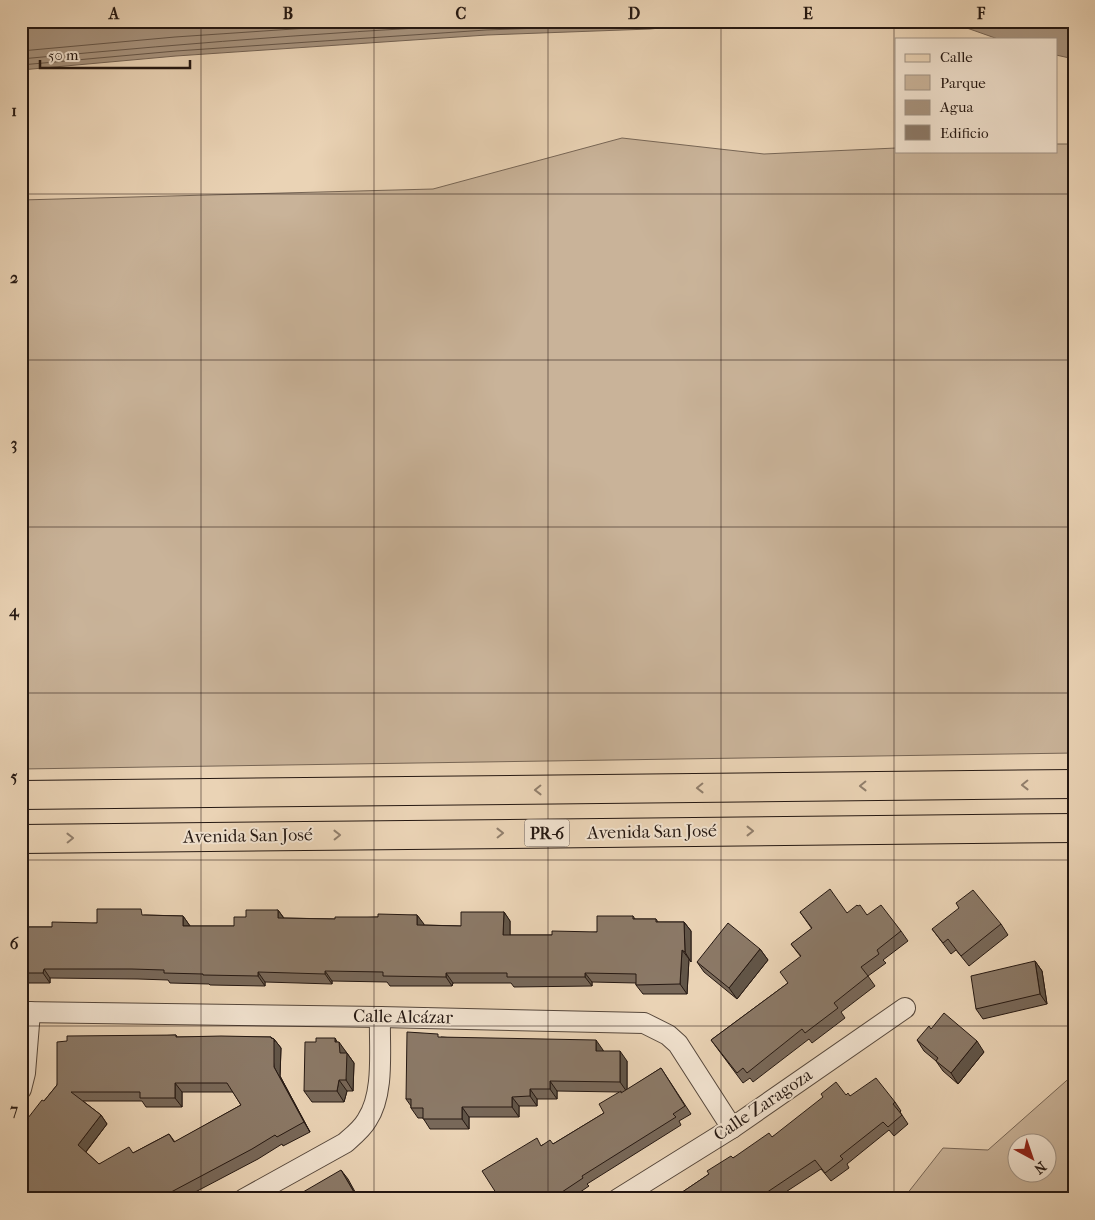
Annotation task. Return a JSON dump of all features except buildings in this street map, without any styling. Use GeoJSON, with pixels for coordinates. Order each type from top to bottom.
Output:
{"type":"FeatureCollection","features":[{"type":"Feature","properties":{"kind":"main road"},"geometry":{"type":"LineString","coordinates":[[21,795],[1074,784]]}},
{"type":"Feature","properties":{"kind":"main road","name":"Avenida San José"},"geometry":{"type":"LineString","coordinates":[[21,839],[1074,828]]}},
{"type":"Feature","properties":{"kind":"street","name":"Calle Zaragoza"},"geometry":{"type":"LineString","coordinates":[[618,1199],[732,1128],[905,1008]]}},
{"type":"Feature","properties":{"kind":"street","name":"Calle Alcázar"},"geometry":{"type":"LineString","coordinates":[[25,1012],[644,1023],[668,1035],[678,1044],[732,1128]]}},
{"type":"Feature","properties":{"kind":"street"},"geometry":{"type":"LineString","coordinates":[[21,1089],[25,1072],[25,1012]]}},
{"type":"Feature","properties":{"kind":"street"},"geometry":{"type":"LineString","coordinates":[[244,1199],[346,1143],[367,1121],[373,1110],[378,1090],[380,1017]]}},
{"type":"Feature","properties":{"kind":"green space"},"geometry":{"type":"Polygon","coordinates":[[[622,138],[764,154],[895,148],[895,152],[1058,152],[1058,144],[1074,144],[1074,753],[21,769],[21,200],[433,189],[622,138]]]}},
{"type":"Feature","properties":{"kind":"green space"},"geometry":{"type":"Polygon","coordinates":[[[1074,1074],[1074,1199],[903,1199],[943,1148],[988,1150],[1008,1132],[1008,1182],[1058,1182],[1058,1132],[1008,1132],[1074,1074]]]}},
{"type":"Feature","properties":{"kind":"water"},"geometry":{"type":"Polygon","coordinates":[[[21,21],[729,21],[650,29],[487,35],[176,56],[21,70],[21,21]]]}},
{"type":"Feature","properties":{"kind":"water"},"geometry":{"type":"Polygon","coordinates":[[[947,21],[1074,21],[1074,59],[1058,55],[1058,38],[995,38],[947,21]]]}}]}
